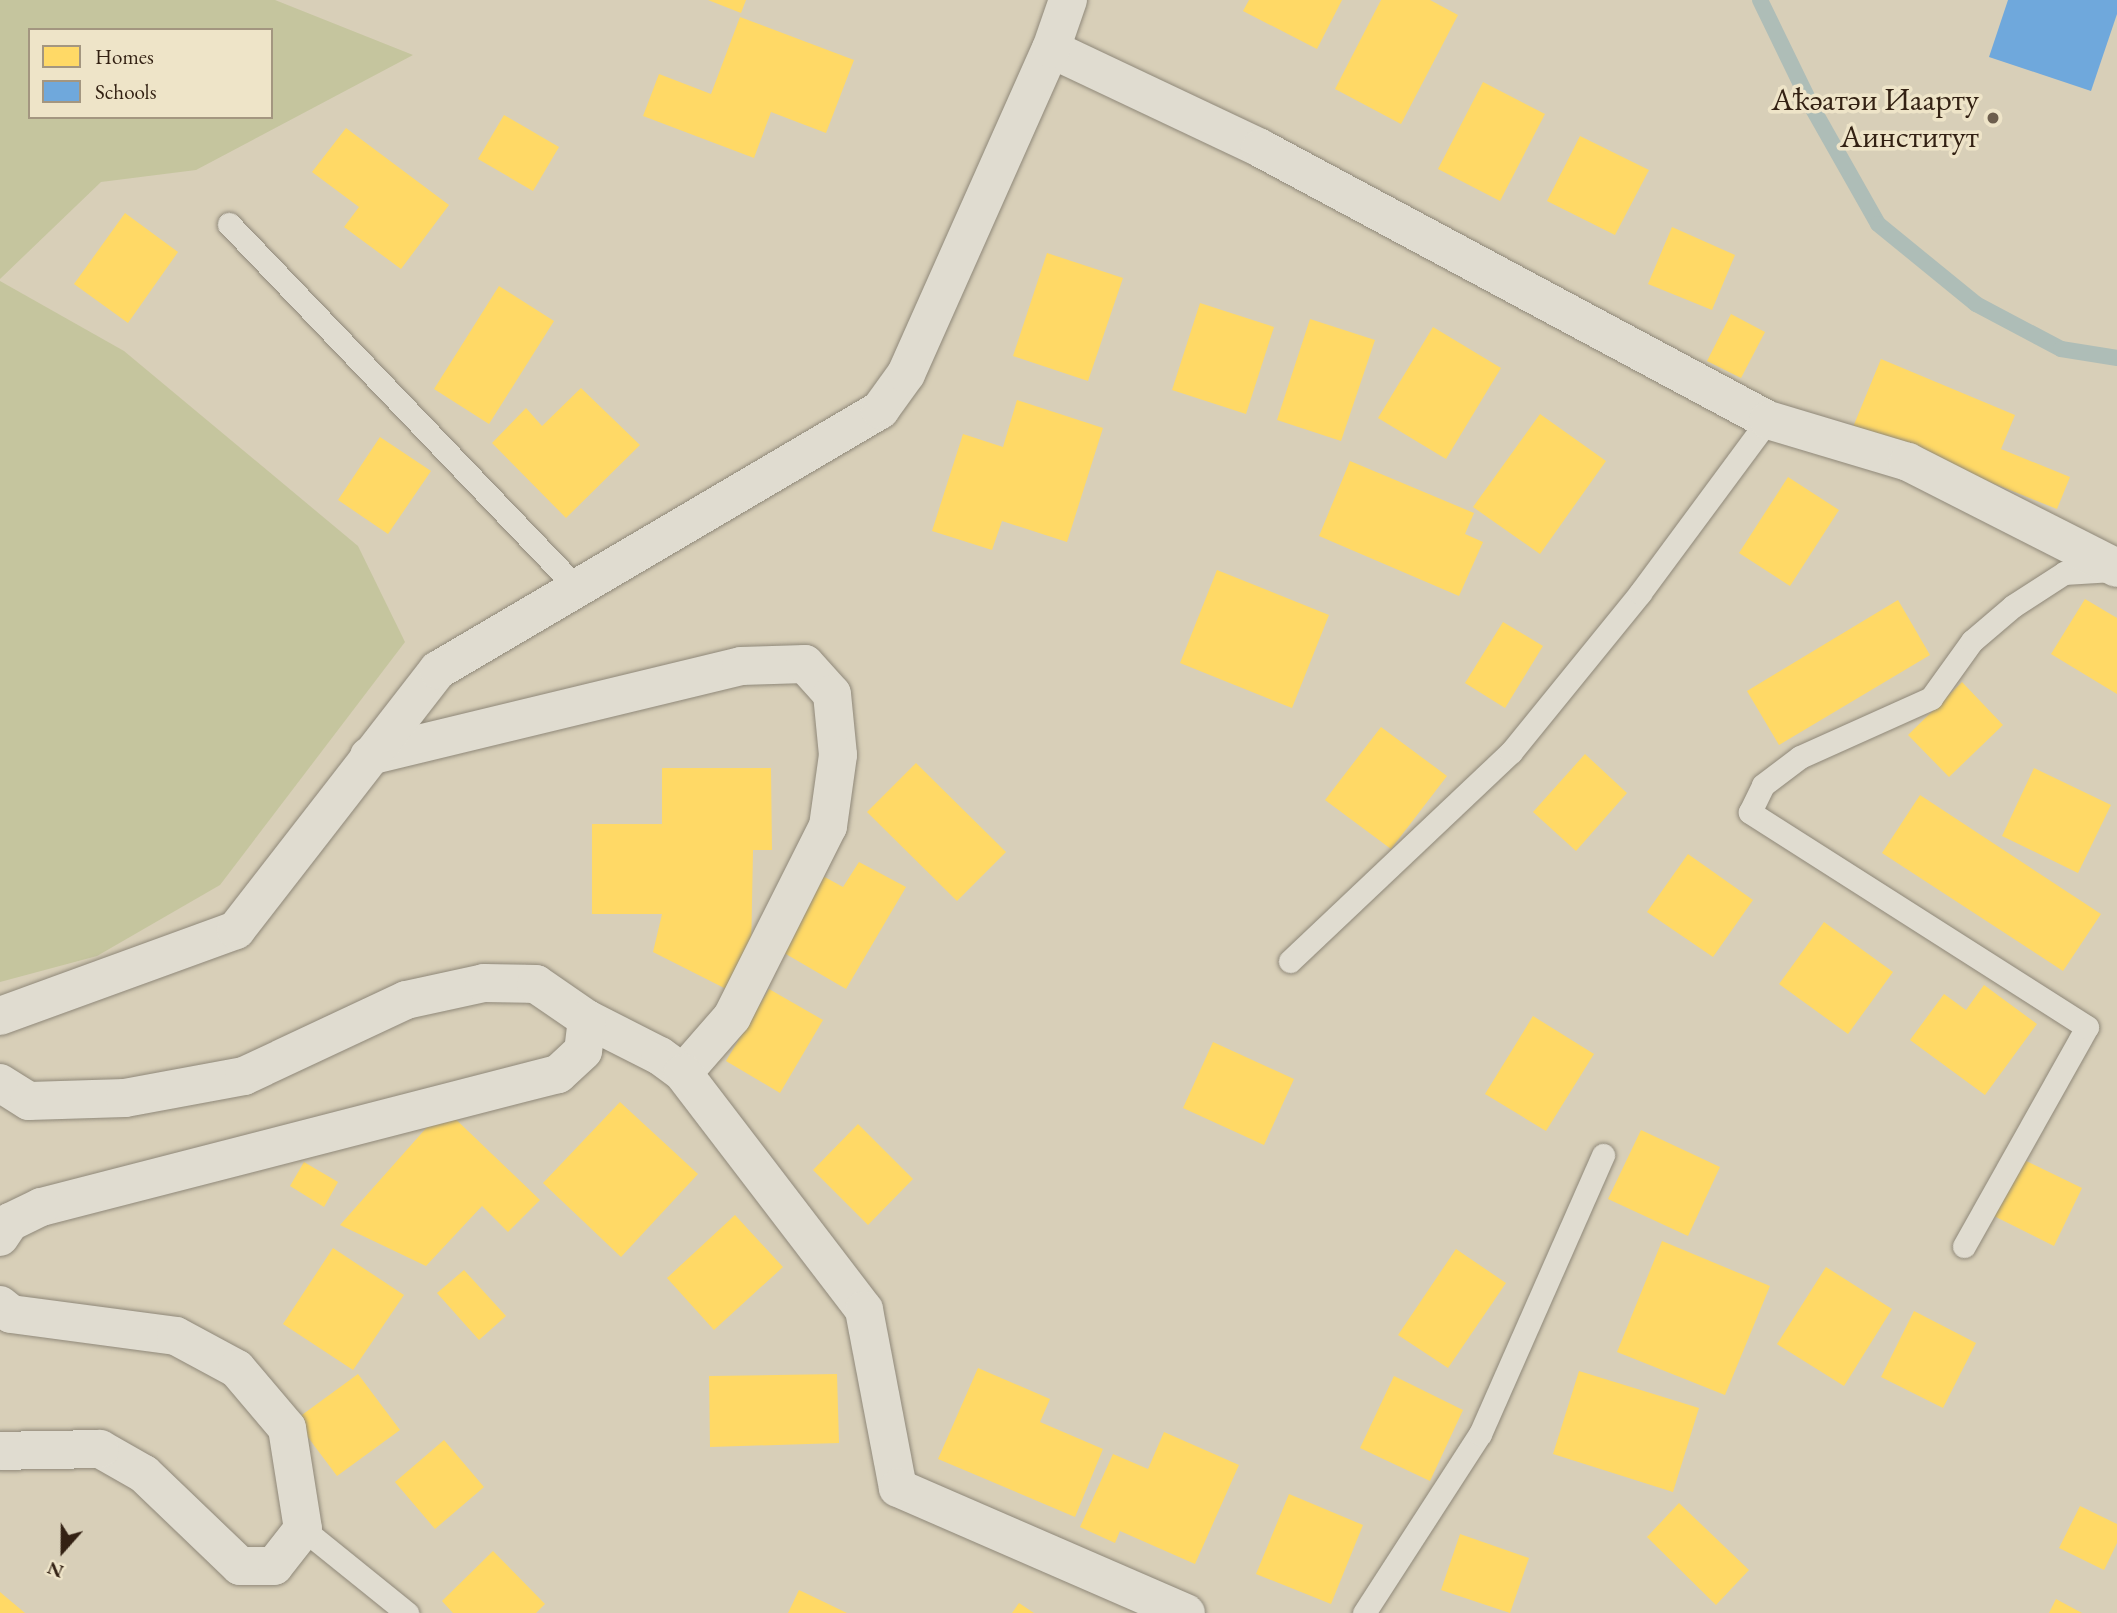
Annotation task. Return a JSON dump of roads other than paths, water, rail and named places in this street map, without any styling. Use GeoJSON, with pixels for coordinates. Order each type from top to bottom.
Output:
{"type":"FeatureCollection","features":[{"type":"Feature","properties":{"kind":"street"},"geometry":{"type":"LineString","coordinates":[[0,1016],[236,930],[438,670],[575,586],[880,410],[906,374],[1051,49],[1068,0]]}},
{"type":"Feature","properties":{"kind":"street"},"geometry":{"type":"LineString","coordinates":[[1051,49],[1272,155],[1768,420],[1909,462],[2117,569]]}},
{"type":"Feature","properties":{"kind":"street"},"geometry":{"type":"LineString","coordinates":[[369,756],[740,666],[805,664],[832,694],[838,755],[828,826],[732,1017],[683,1073]]}},
{"type":"Feature","properties":{"kind":"street"},"geometry":{"type":"LineString","coordinates":[[0,1083],[29,1101],[111,1098],[244,1076],[406,1000],[484,983],[536,984],[587,1019],[660,1056],[683,1073],[864,1310],[898,1488],[1186,1613]]}},
{"type":"Feature","properties":{"kind":"street"},"geometry":{"type":"LineString","coordinates":[[0,1237],[10,1222],[41,1207],[558,1074],[583,1051],[587,1019]]}},
{"type":"Feature","properties":{"kind":"street"},"geometry":{"type":"LineString","coordinates":[[0,1305],[11,1314],[176,1336],[237,1370],[287,1428],[303,1529],[274,1566],[240,1566],[144,1474],[100,1449],[0,1451]]}},
{"type":"Feature","properties":{"kind":"lane"},"geometry":{"type":"LineString","coordinates":[[229,224],[575,586]]}},
{"type":"Feature","properties":{"kind":"lane"},"geometry":{"type":"LineString","coordinates":[[1290,961],[1511,752],[1640,593],[1768,420]]}},
{"type":"Feature","properties":{"kind":"lane"},"geometry":{"type":"LineString","coordinates":[[1964,1246],[2087,1027],[1750,812],[1763,785],[1800,757],[1931,698],[1972,641],[2033,593],[2064,573],[2117,569]]}},
{"type":"Feature","properties":{"kind":"lane"},"geometry":{"type":"LineString","coordinates":[[1364,1613],[1480,1434],[1603,1155]]}},
{"type":"Feature","properties":{"kind":"lane"},"geometry":{"type":"LineString","coordinates":[[303,1529],[407,1613]]}},
{"type":"Feature","properties":{"kind":"waterway"},"geometry":{"type":"LineString","coordinates":[[1760,0],[1813,109],[1878,224],[1976,304],[2061,349],[2117,358]]}},
{"type":"Feature","properties":{"kind":"place","name":"Аҟәатәи Иаарту Аинститут"},"geometry":{"type":"Point","coordinates":[1993,118]}}]}
